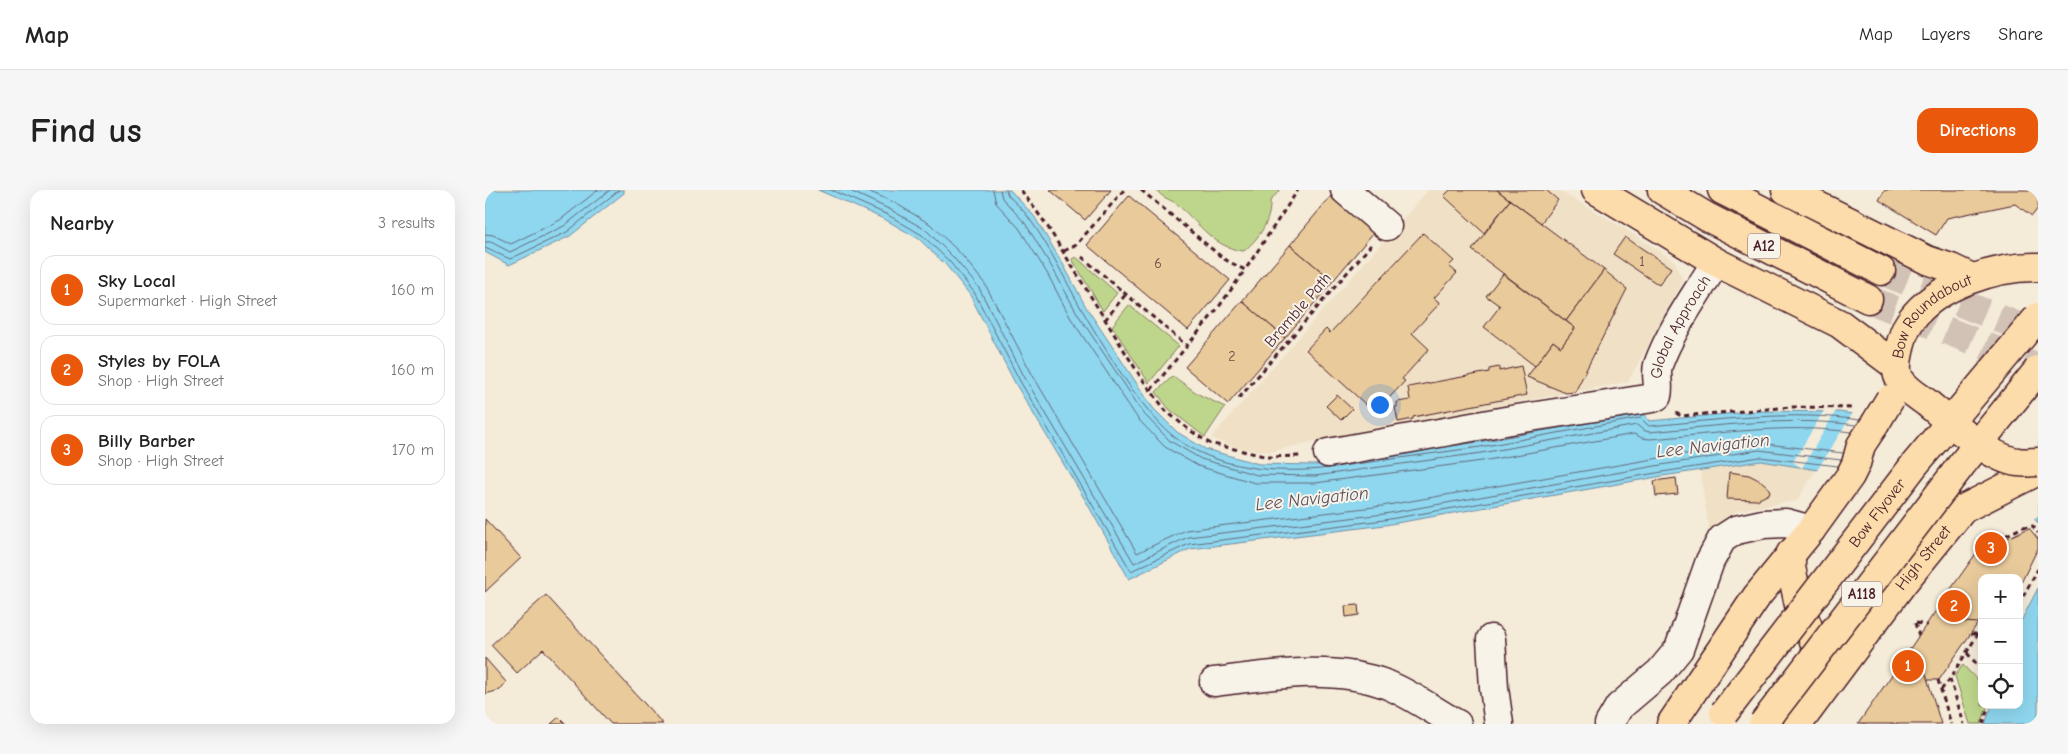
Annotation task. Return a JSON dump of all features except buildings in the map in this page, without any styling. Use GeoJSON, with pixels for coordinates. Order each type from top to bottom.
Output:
{"type":"FeatureCollection","features":[{"type":"Feature","properties":{"kind":"main road","name":"A12"},"geometry":{"type":"LineString","coordinates":[[1596,190],[1716,262],[1841,324],[1896,382]]}},
{"type":"Feature","properties":{"kind":"main road","name":"A12"},"geometry":{"type":"LineString","coordinates":[[1662,190],[1707,217],[1868,299]]}},
{"type":"Feature","properties":{"kind":"main road","name":"A12"},"geometry":{"type":"LineString","coordinates":[[1722,190],[1881,271]]}},
{"type":"Feature","properties":{"kind":"main road"},"geometry":{"type":"LineString","coordinates":[[1786,190],[1927,260],[1972,278]]}},
{"type":"Feature","properties":{"kind":"main road","name":"Bow Roundabout"},"geometry":{"type":"LineString","coordinates":[[2037,266],[2007,269],[1972,278],[1932,300],[1911,320],[1901,340],[1896,382],[1927,403],[1971,439],[2000,456],[2017,462],[2038,462]]}},
{"type":"Feature","properties":{"kind":"main road","name":"Bow Flyover"},"geometry":{"type":"LineString","coordinates":[[1721,719],[1915,464],[2038,318]]}},
{"type":"Feature","properties":{"kind":"main road","name":"A118"},"geometry":{"type":"LineString","coordinates":[[1763,724],[1956,472],[2038,370]]}},
{"type":"Feature","properties":{"kind":"main road"},"geometry":{"type":"LineString","coordinates":[[1671,724],[1733,629],[1811,530],[1850,476],[1856,464],[1861,445],[1896,382]]}},
{"type":"Feature","properties":{"kind":"main road","name":"High Street"},"geometry":{"type":"LineString","coordinates":[[1798,724],[1829,680],[1963,509],[2038,471]]}},
{"type":"Feature","properties":{"kind":"main road"},"geometry":{"type":"LineString","coordinates":[[1791,553],[1791,567],[1799,605],[1829,680]]}},
{"type":"Feature","properties":{"kind":"street"},"geometry":{"type":"LineString","coordinates":[[1345,190],[1382,232]]}},
{"type":"Feature","properties":{"kind":"street","name":"Global Approach"},"geometry":{"type":"LineString","coordinates":[[1657,396],[1657,368],[1665,347],[1716,262]]}},
{"type":"Feature","properties":{"kind":"street"},"geometry":{"type":"LineString","coordinates":[[1328,452],[1657,396]]}},
{"type":"Feature","properties":{"kind":"street"},"geometry":{"type":"LineString","coordinates":[[1609,724],[1619,707],[1660,672],[1679,649],[1710,562],[1722,539],[1737,530],[1763,524],[1786,522],[1811,530]]}},
{"type":"Feature","properties":{"kind":"street"},"geometry":{"type":"LineString","coordinates":[[1491,639],[1494,688],[1499,724]]}},
{"type":"Feature","properties":{"kind":"street"},"geometry":{"type":"LineString","coordinates":[[1214,682],[1282,674],[1345,673],[1388,685],[1457,724]]}},
{"type":"Feature","properties":{"kind":"path"},"geometry":{"type":"LineString","coordinates":[[1021,190],[1064,251],[1105,320],[1166,411],[1209,443],[1268,458],[1328,452]]}},
{"type":"Feature","properties":{"kind":"path"},"geometry":{"type":"LineString","coordinates":[[1064,251],[1076,245],[1124,190]]}},
{"type":"Feature","properties":{"kind":"path"},"geometry":{"type":"LineString","coordinates":[[1141,190],[1224,259],[1245,270]]}},
{"type":"Feature","properties":{"kind":"path"},"geometry":{"type":"LineString","coordinates":[[1151,390],[1218,308],[1297,191]]}},
{"type":"Feature","properties":{"kind":"path","name":"Bramble Path"},"geometry":{"type":"LineString","coordinates":[[1239,398],[1382,232]]}},
{"type":"Feature","properties":{"kind":"path"},"geometry":{"type":"LineString","coordinates":[[1082,257],[1186,345]]}},
{"type":"Feature","properties":{"kind":"path"},"geometry":{"type":"LineString","coordinates":[[1105,320],[1126,294]]}},
{"type":"Feature","properties":{"kind":"path"},"geometry":{"type":"LineString","coordinates":[[1657,396],[1681,416],[1792,406],[1856,408]]}},
{"type":"Feature","properties":{"kind":"path"},"geometry":{"type":"LineString","coordinates":[[1980,536],[2001,538],[2023,527],[2033,526],[2038,532]]}},
{"type":"Feature","properties":{"kind":"path"},"geometry":{"type":"LineString","coordinates":[[2023,597],[2038,569]]}},
{"type":"Feature","properties":{"kind":"path"},"geometry":{"type":"LineString","coordinates":[[1919,636],[1915,623],[1927,625]]}},
{"type":"Feature","properties":{"kind":"path"},"geometry":{"type":"LineString","coordinates":[[1971,634],[1978,634]]}},
{"type":"Feature","properties":{"kind":"path"},"geometry":{"type":"LineString","coordinates":[[1941,690],[1950,680],[1978,637]]}},
{"type":"Feature","properties":{"kind":"path"},"geometry":{"type":"LineString","coordinates":[[1967,653],[1978,665]]}},
{"type":"Feature","properties":{"kind":"path"},"geometry":{"type":"LineString","coordinates":[[1938,680],[1951,724]]}},
{"type":"Feature","properties":{"kind":"path"},"geometry":{"type":"LineString","coordinates":[[1950,680],[1964,724]]}},
{"type":"Feature","properties":{"kind":"path"},"geometry":{"type":"LineString","coordinates":[[1983,724],[1988,709]]}},
{"type":"Feature","properties":{"kind":"shaded area"},"geometry":{"type":"Polygon","coordinates":[[[1428,190],[1558,190],[1624,228],[1675,261],[1683,281],[1628,382],[1336,436],[1270,452],[1238,448],[1211,438],[1428,190]]]}},
{"type":"Feature","properties":{"kind":"shaded area"},"geometry":{"type":"Polygon","coordinates":[[[1761,461],[1817,468],[1797,501],[1738,510],[1716,527],[1710,535],[1700,471],[1761,461]]]}},
{"type":"Feature","properties":{"kind":"green space"},"geometry":{"type":"Polygon","coordinates":[[[1157,190],[1280,190],[1270,201],[1269,215],[1263,228],[1244,251],[1233,249],[1216,240],[1179,206],[1157,190]]]}},
{"type":"Feature","properties":{"kind":"green space"},"geometry":{"type":"Polygon","coordinates":[[[1076,257],[1117,293],[1103,311],[1072,259],[1076,257]]]}},
{"type":"Feature","properties":{"kind":"green space"},"geometry":{"type":"Polygon","coordinates":[[[1129,305],[1179,346],[1149,383],[1112,326],[1129,305]]]}},
{"type":"Feature","properties":{"kind":"green space"},"geometry":{"type":"Polygon","coordinates":[[[1173,376],[1198,394],[1225,407],[1205,437],[1169,409],[1156,392],[1173,376]]]}},
{"type":"Feature","properties":{"kind":"green space"},"geometry":{"type":"Polygon","coordinates":[[[1963,665],[1978,681],[1978,709],[1987,709],[1981,724],[1970,724],[1955,676],[1963,665]]]}},
{"type":"Feature","properties":{"kind":"water"},"geometry":{"type":"Polygon","coordinates":[[[485,190],[624,190],[624,193],[570,236],[509,265],[485,252],[485,190]]]}},
{"type":"Feature","properties":{"kind":"water","name":"Lee Navigation"},"geometry":{"type":"Polygon","coordinates":[[[818,190],[1010,190],[1034,216],[1086,307],[1153,408],[1177,432],[1205,449],[1259,464],[1314,465],[1479,442],[1644,413],[1649,421],[1758,411],[1839,412],[2038,441],[2038,523],[2016,501],[1983,485],[1818,470],[1761,461],[1663,476],[1385,525],[1190,549],[1129,579],[1087,503],[1015,383],[970,295],[946,265],[919,239],[886,220],[818,190]]]}},
{"type":"Feature","properties":{"kind":"water"},"geometry":{"type":"Polygon","coordinates":[[[2038,588],[2038,724],[1985,724],[1991,709],[2023,709],[2023,617],[2038,588]]]}},
{"type":"Feature","properties":{"kind":"pier"},"geometry":{"type":"Polygon","coordinates":[[[1825,409],[1837,409],[1802,468],[1793,462],[1825,409]]]}},
{"type":"Feature","properties":{"kind":"pier"},"geometry":{"type":"Polygon","coordinates":[[[1854,411],[1923,421],[1979,425],[2038,438],[2038,517],[2032,520],[2026,512],[2006,497],[1968,484],[1816,472],[1854,411]]]}},
{"type":"Feature","properties":{"kind":"tunnel"},"geometry":{"type":"LineString","coordinates":[[1881,271],[2038,334]]}},
{"type":"Feature","properties":{"kind":"tunnel"},"geometry":{"type":"LineString","coordinates":[[1868,299],[2038,367]]}},
{"type":"Feature","properties":{"kind":"place","name":"Billy Barber"},"geometry":{"type":"Point","coordinates":[1991,548]}},
{"type":"Feature","properties":{"kind":"place","name":"Styles by FOLA"},"geometry":{"type":"Point","coordinates":[1954,606]}},
{"type":"Feature","properties":{"kind":"place","name":"Sky Local"},"geometry":{"type":"Point","coordinates":[1908,666]}}]}
